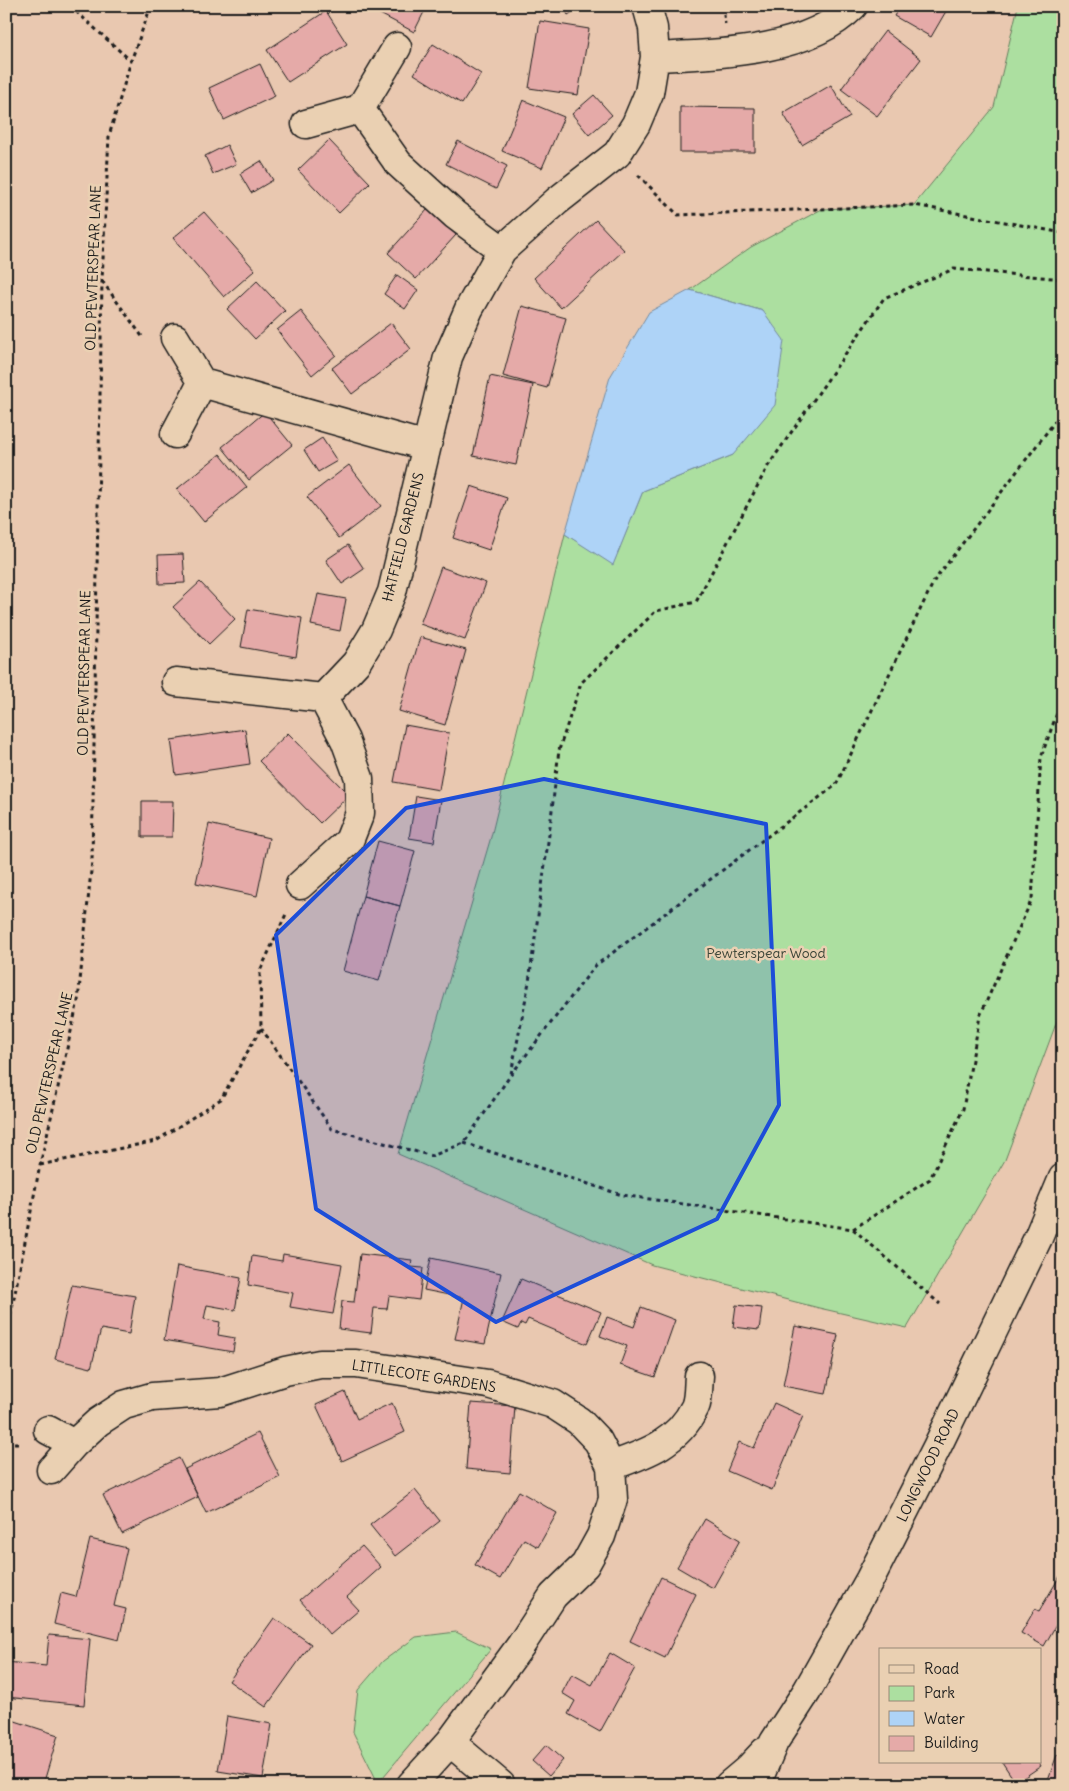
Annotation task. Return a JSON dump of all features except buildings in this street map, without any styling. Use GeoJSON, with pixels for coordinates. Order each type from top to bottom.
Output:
{"type":"FeatureCollection","features":[{"type":"Feature","properties":{"kind":"street","name":"HATFIELD GARDENS"},"geometry":{"type":"LineString","coordinates":[[323,698],[356,663],[376,630],[392,592],[448,357],[469,309],[502,250],[557,201],[617,154],[636,124],[649,93],[655,57],[653,28],[647,6]]}},
{"type":"Feature","properties":{"kind":"street"},"geometry":{"type":"LineString","coordinates":[[655,57],[728,54],[779,44],[809,34],[832,23],[853,6]]}},
{"type":"Feature","properties":{"kind":"street"},"geometry":{"type":"LineString","coordinates":[[306,124],[360,109],[397,47]]}},
{"type":"Feature","properties":{"kind":"street"},"geometry":{"type":"LineString","coordinates":[[360,109],[398,163],[455,215],[502,250]]}},
{"type":"Feature","properties":{"kind":"street"},"geometry":{"type":"LineString","coordinates":[[175,338],[202,383],[426,446]]}},
{"type":"Feature","properties":{"kind":"street"},"geometry":{"type":"LineString","coordinates":[[175,434],[202,383]]}},
{"type":"Feature","properties":{"kind":"street"},"geometry":{"type":"LineString","coordinates":[[176,682],[323,698],[344,740],[359,778],[360,812],[349,841],[300,885]]}},
{"type":"Feature","properties":{"kind":"street","name":"LONGWOOD ROAD"},"geometry":{"type":"LineString","coordinates":[[756,1785],[774,1742],[807,1691],[870,1579],[937,1448],[1038,1238],[1063,1178]]}},
{"type":"Feature","properties":{"kind":"street","name":"LITTLECOTE GARDENS"},"geometry":{"type":"LineString","coordinates":[[51,1470],[74,1444],[98,1422],[124,1405],[152,1397],[220,1392],[285,1371],[320,1364],[356,1364],[488,1384],[553,1404],[579,1421],[598,1442],[611,1466],[613,1499],[601,1536],[584,1565],[553,1596],[521,1645],[450,1742],[411,1785]]}},
{"type":"Feature","properties":{"kind":"street"},"geometry":{"type":"LineString","coordinates":[[611,1466],[650,1452],[678,1432],[695,1406],[699,1376]]}},
{"type":"Feature","properties":{"kind":"street"},"geometry":{"type":"LineString","coordinates":[[48,1430],[74,1444]]}},
{"type":"Feature","properties":{"kind":"street"},"geometry":{"type":"LineString","coordinates":[[450,1742],[501,1785]]}},
{"type":"Feature","properties":{"kind":"street","name":"LONGWOOD ROAD"},"geometry":{"type":"LineString","coordinates":[[729,1785],[748,1769],[774,1742]]}},
{"type":"Feature","properties":{"kind":"path"},"geometry":{"type":"LineString","coordinates":[[70,6],[131,60]]}},
{"type":"Feature","properties":{"kind":"path","name":"OLD PEWTERSPEAR LANE"},"geometry":{"type":"LineString","coordinates":[[6,1339],[40,1165],[78,1002],[92,861],[102,280],[109,136],[131,60],[151,6]]}},
{"type":"Feature","properties":{"kind":"path"},"geometry":{"type":"LineString","coordinates":[[617,154],[678,215],[914,205],[1063,233]]}},
{"type":"Feature","properties":{"kind":"path"},"geometry":{"type":"LineString","coordinates":[[510,1076],[529,982],[559,750],[581,683],[656,611],[696,602],[768,466],[884,298],[954,269],[1063,280]]}},
{"type":"Feature","properties":{"kind":"path"},"geometry":{"type":"LineString","coordinates":[[260,1028],[332,1129],[432,1156],[464,1143],[510,1076],[595,966],[836,785],[934,581],[1056,420],[1063,400]]}},
{"type":"Feature","properties":{"kind":"path"},"geometry":{"type":"LineString","coordinates":[[853,1229],[930,1179],[963,1109],[980,1016],[1032,899],[1041,757],[1063,697]]}},
{"type":"Feature","properties":{"kind":"path"},"geometry":{"type":"LineString","coordinates":[[40,1165],[156,1141],[221,1099],[260,1028],[260,971],[300,885]]}},
{"type":"Feature","properties":{"kind":"path"},"geometry":{"type":"LineString","coordinates":[[464,1143],[622,1195],[853,1229],[940,1304]]}},
{"type":"Feature","properties":{"kind":"highlighted area"},"geometry":{"type":"Polygon","coordinates":[[[544,779],[766,824],[779,1105],[717,1219],[496,1322],[316,1209],[276,935],[406,808],[544,779]]]}},
{"type":"Feature","properties":{"kind":"green space","name":"Pewterspear Wood"},"geometry":{"type":"Polygon","coordinates":[[[1018,6],[1063,6],[1063,1005],[1005,1160],[907,1328],[819,1308],[652,1265],[398,1154],[491,837],[565,534],[613,564],[643,491],[733,455],[763,311],[690,290],[751,247],[822,209],[914,205],[994,107],[1018,6]]]}},
{"type":"Feature","properties":{"kind":"green space"},"geometry":{"type":"Polygon","coordinates":[[[456,1632],[491,1649],[378,1783],[353,1732],[358,1690],[383,1661],[416,1637],[456,1632]]]}},
{"type":"Feature","properties":{"kind":"water"},"geometry":{"type":"Polygon","coordinates":[[[690,290],[763,311],[784,340],[775,405],[733,455],[643,491],[613,565],[565,534],[610,377],[649,312],[690,290]]]}}]}
